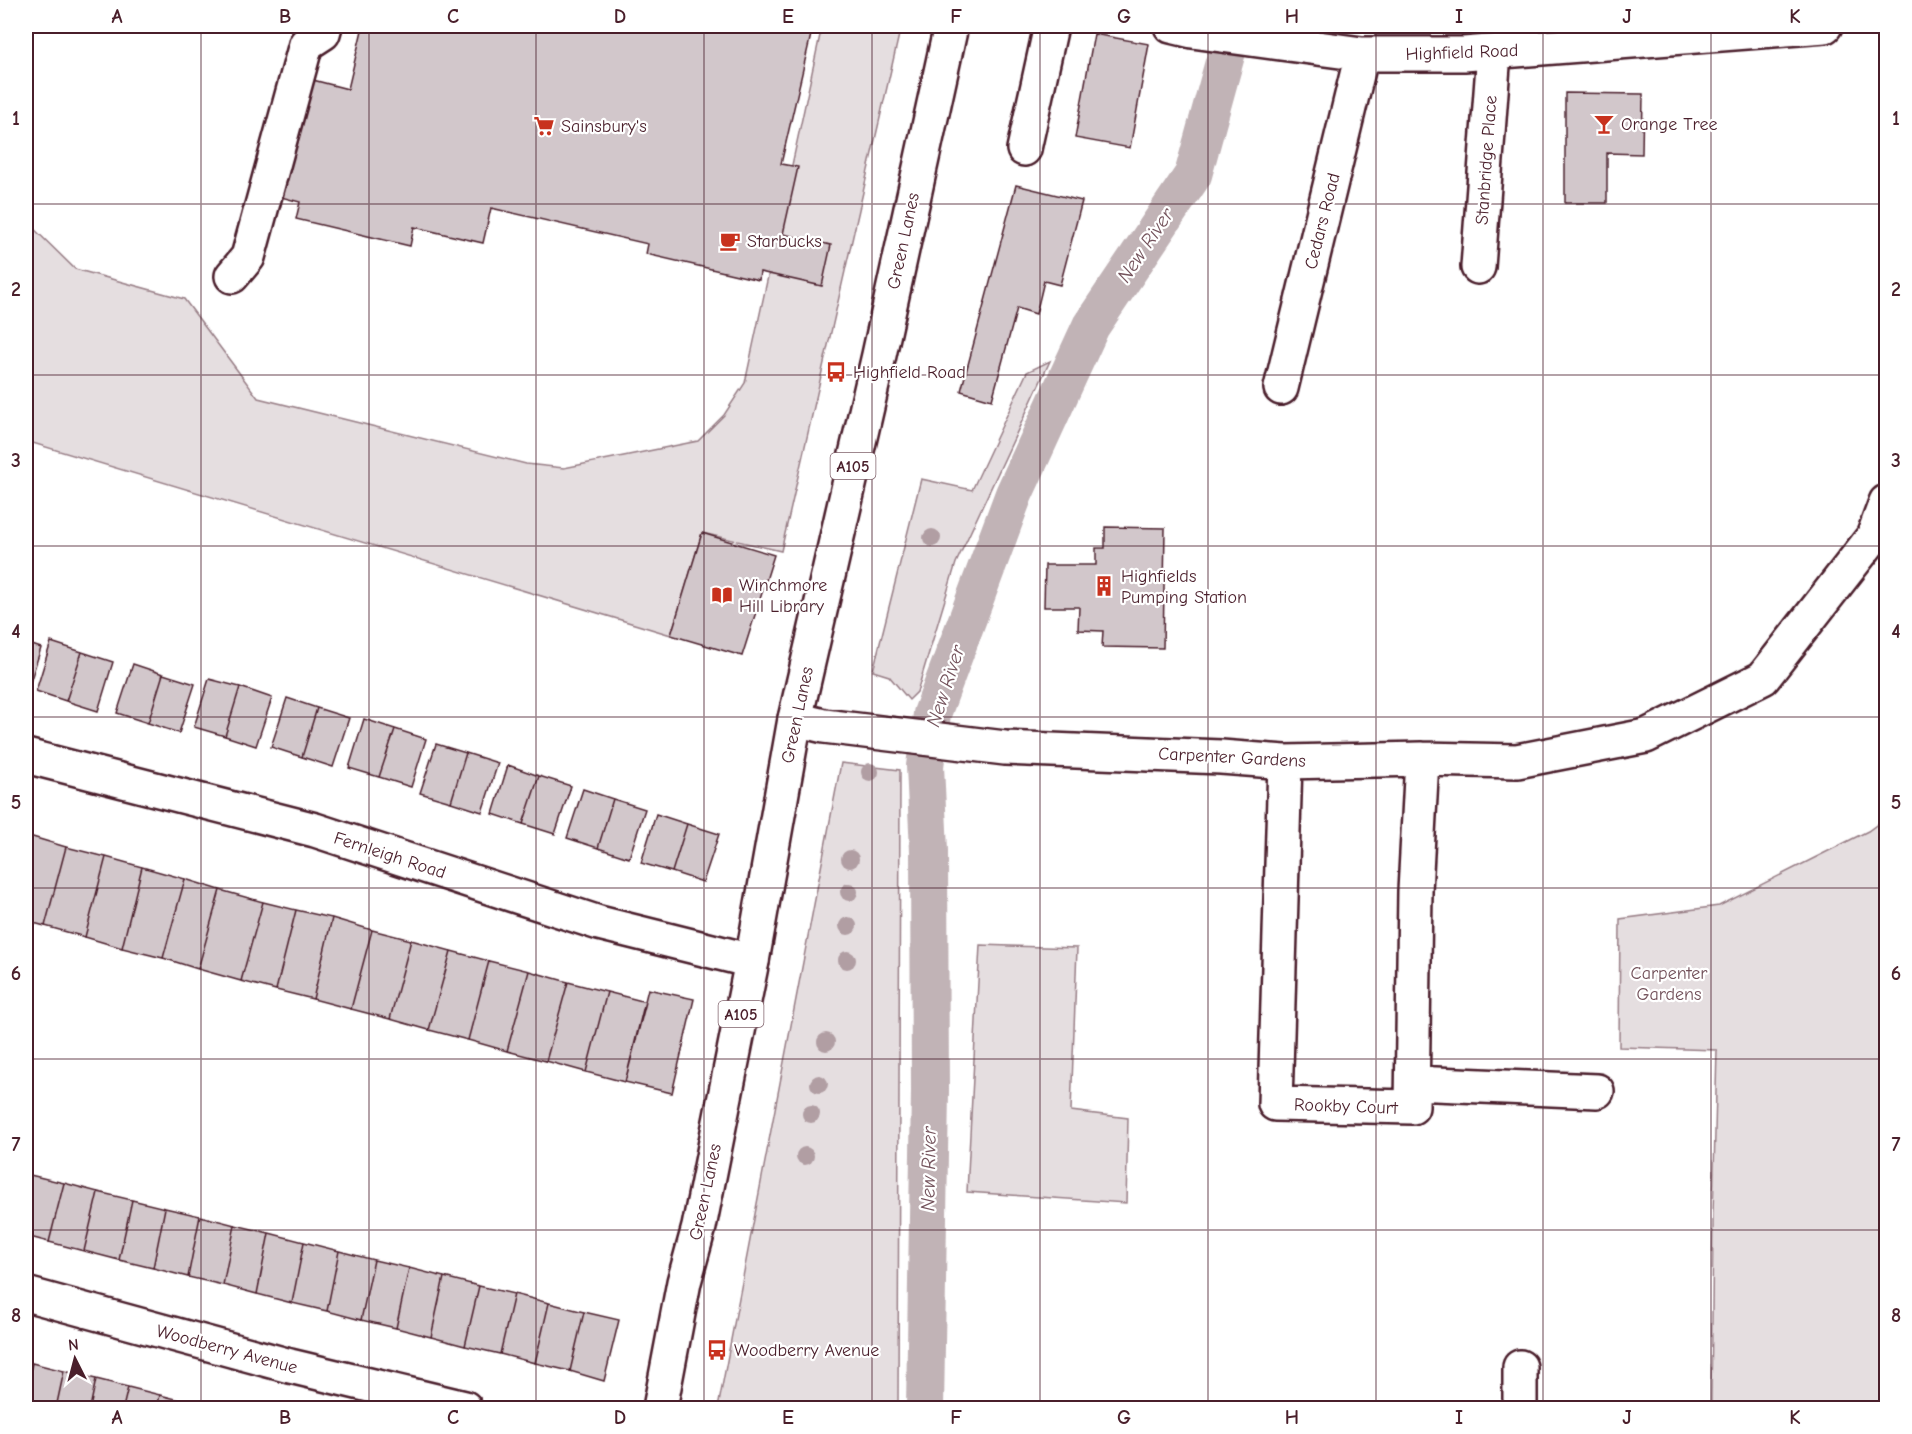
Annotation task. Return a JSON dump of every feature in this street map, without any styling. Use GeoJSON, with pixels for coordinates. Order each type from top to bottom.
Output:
{"type":"FeatureCollection","features":[{"type":"Feature","properties":{"kind":"street"},"geometry":{"type":"LineString","coordinates":[[232,276],[248,257],[306,44],[323,33],[325,26]]}},
{"type":"Feature","properties":{"kind":"street","name":"Green Lanes"},"geometry":{"type":"LineString","coordinates":[[660,1408],[684,1282],[699,1227],[752,961],[795,719],[879,355],[951,26]]}},
{"type":"Feature","properties":{"kind":"street"},"geometry":{"type":"LineString","coordinates":[[1024,149],[1051,26]]}},
{"type":"Feature","properties":{"kind":"street","name":"Highfield Road"},"geometry":{"type":"LineString","coordinates":[[1182,28],[1362,54],[1464,54],[1494,52],[1621,34],[1825,26]]}},
{"type":"Feature","properties":{"kind":"street","name":"Stanbridge Place"},"geometry":{"type":"LineString","coordinates":[[1478,267],[1494,52]]}},
{"type":"Feature","properties":{"kind":"street","name":"Cedars Road"},"geometry":{"type":"LineString","coordinates":[[1281,388],[1362,54]]}},
{"type":"Feature","properties":{"kind":"street","name":"Carpenter Gardens"},"geometry":{"type":"LineString","coordinates":[[795,719],[824,726],[1005,748],[1285,762],[1422,759],[1517,761],[1646,736],[1763,678],[1880,536],[1887,502]]}},
{"type":"Feature","properties":{"kind":"street","name":"Fernleigh Road"},"geometry":{"type":"LineString","coordinates":[[26,756],[315,830],[599,923],[752,961]]}},
{"type":"Feature","properties":{"kind":"street","name":"Rookby Court"},"geometry":{"type":"LineString","coordinates":[[1285,762],[1275,1104],[1412,1107],[1416,891],[1422,759]]}},
{"type":"Feature","properties":{"kind":"street"},"geometry":{"type":"LineString","coordinates":[[1413,1083],[1597,1091]]}},
{"type":"Feature","properties":{"kind":"street","name":"Woodberry Avenue"},"geometry":{"type":"LineString","coordinates":[[26,1294],[290,1366],[465,1408]]}},
{"type":"Feature","properties":{"kind":"street"},"geometry":{"type":"LineString","coordinates":[[1520,1367],[1520,1408]]}},
{"type":"Feature","properties":{"kind":"green space"},"geometry":{"type":"Polygon","coordinates":[[[822,26],[901,26],[781,551],[702,533],[671,635],[26,441],[26,221],[75,269],[184,299],[258,398],[526,464],[564,468],[698,441],[724,415],[745,383],[822,26]]]}},
{"type":"Feature","properties":{"kind":"green space"},"geometry":{"type":"Polygon","coordinates":[[[1050,361],[956,563],[917,692],[909,700],[889,676],[873,671],[921,479],[972,490],[1027,372],[1050,361]]]}},
{"type":"Feature","properties":{"kind":"green space"},"geometry":{"type":"Polygon","coordinates":[[[841,763],[900,770],[898,1408],[718,1408],[841,763]]]}},
{"type":"Feature","properties":{"kind":"green space"},"geometry":{"type":"Polygon","coordinates":[[[1886,818],[1886,1408],[1711,1408],[1717,1050],[1619,1047],[1620,919],[1719,906],[1868,831],[1886,818]]]}},
{"type":"Feature","properties":{"kind":"green space"},"geometry":{"type":"Polygon","coordinates":[[[980,945],[1077,948],[1071,1111],[1128,1118],[1126,1203],[967,1192],[980,945]]]}},
{"type":"Feature","properties":{"kind":"building","name":"Sainsbury's"},"geometry":{"type":"Polygon","coordinates":[[[363,26],[813,26],[781,164],[798,167],[783,234],[831,245],[822,286],[760,272],[759,280],[646,254],[648,244],[491,208],[483,243],[414,227],[410,246],[296,219],[300,202],[281,197],[309,79],[348,89],[363,26]]]}},
{"type":"Feature","properties":{"kind":"building"},"geometry":{"type":"Polygon","coordinates":[[[1094,34],[1149,44],[1130,148],[1075,138],[1094,34]]]}},
{"type":"Feature","properties":{"kind":"building","name":"Orange Tree"},"geometry":{"type":"Polygon","coordinates":[[[1565,93],[1643,94],[1642,154],[1607,153],[1607,203],[1565,203],[1565,93]]]}},
{"type":"Feature","properties":{"kind":"building"},"geometry":{"type":"Polygon","coordinates":[[[1016,185],[1082,201],[1060,285],[1044,281],[1036,314],[1017,308],[992,400],[961,391],[1016,185]]]}},
{"type":"Feature","properties":{"kind":"building","name":"Highfields Pumping Station"},"geometry":{"type":"Polygon","coordinates":[[[1105,527],[1165,528],[1163,648],[1102,647],[1103,631],[1078,630],[1079,607],[1044,607],[1045,565],[1096,565],[1096,548],[1105,548],[1105,527]]]}},
{"type":"Feature","properties":{"kind":"building","name":"Winchmore Hill Library"},"geometry":{"type":"Polygon","coordinates":[[[702,533],[774,555],[742,656],[671,635],[702,533]]]}},
{"type":"Feature","properties":{"kind":"building"},"geometry":{"type":"Polygon","coordinates":[[[51,642],[82,652],[66,701],[36,691],[51,642]]]}},
{"type":"Feature","properties":{"kind":"building"},"geometry":{"type":"Polygon","coordinates":[[[26,643],[41,648],[26,695],[26,643]]]}},
{"type":"Feature","properties":{"kind":"building"},"geometry":{"type":"Polygon","coordinates":[[[82,652],[113,662],[98,711],[66,701],[82,652]]]}},
{"type":"Feature","properties":{"kind":"building"},"geometry":{"type":"Polygon","coordinates":[[[133,664],[163,674],[148,723],[117,713],[133,664]]]}},
{"type":"Feature","properties":{"kind":"building"},"geometry":{"type":"Polygon","coordinates":[[[163,674],[195,684],[179,733],[148,723],[163,674]]]}},
{"type":"Feature","properties":{"kind":"building"},"geometry":{"type":"Polygon","coordinates":[[[209,679],[240,687],[225,736],[194,727],[209,679]]]}},
{"type":"Feature","properties":{"kind":"building"},"geometry":{"type":"Polygon","coordinates":[[[240,687],[272,698],[256,746],[225,736],[240,687]]]}},
{"type":"Feature","properties":{"kind":"building"},"geometry":{"type":"Polygon","coordinates":[[[287,698],[317,708],[302,757],[271,747],[287,698]]]}},
{"type":"Feature","properties":{"kind":"building"},"geometry":{"type":"Polygon","coordinates":[[[317,708],[349,718],[333,767],[302,757],[317,708]]]}},
{"type":"Feature","properties":{"kind":"building"},"geometry":{"type":"Polygon","coordinates":[[[364,719],[395,729],[379,777],[349,768],[364,719]]]}},
{"type":"Feature","properties":{"kind":"building"},"geometry":{"type":"Polygon","coordinates":[[[395,729],[426,739],[411,787],[379,777],[395,729]]]}},
{"type":"Feature","properties":{"kind":"building"},"geometry":{"type":"Polygon","coordinates":[[[436,744],[466,753],[451,802],[420,793],[436,744]]]}},
{"type":"Feature","properties":{"kind":"building"},"geometry":{"type":"Polygon","coordinates":[[[466,753],[498,763],[482,812],[451,802],[466,753]]]}},
{"type":"Feature","properties":{"kind":"building"},"geometry":{"type":"Polygon","coordinates":[[[508,765],[539,776],[523,824],[493,814],[508,765]]]}},
{"type":"Feature","properties":{"kind":"building"},"geometry":{"type":"Polygon","coordinates":[[[539,776],[571,786],[555,834],[523,824],[539,776]]]}},
{"type":"Feature","properties":{"kind":"building"},"geometry":{"type":"Polygon","coordinates":[[[583,789],[613,799],[598,848],[567,838],[583,789]]]}},
{"type":"Feature","properties":{"kind":"building"},"geometry":{"type":"Polygon","coordinates":[[[613,799],[645,809],[629,858],[598,848],[613,799]]]}},
{"type":"Feature","properties":{"kind":"building"},"geometry":{"type":"Polygon","coordinates":[[[656,814],[687,824],[672,872],[641,863],[656,814]]]}},
{"type":"Feature","properties":{"kind":"building"},"geometry":{"type":"Polygon","coordinates":[[[687,824],[719,834],[703,882],[672,872],[687,824]]]}},
{"type":"Feature","properties":{"kind":"building"},"geometry":{"type":"Polygon","coordinates":[[[26,835],[66,847],[45,926],[26,921],[26,835]]]}},
{"type":"Feature","properties":{"kind":"building"},"geometry":{"type":"Polygon","coordinates":[[[66,847],[106,857],[85,937],[45,926],[66,847]]]}},
{"type":"Feature","properties":{"kind":"building"},"geometry":{"type":"Polygon","coordinates":[[[106,857],[142,867],[122,948],[85,937],[106,857]]]}},
{"type":"Feature","properties":{"kind":"building"},"geometry":{"type":"Polygon","coordinates":[[[142,867],[185,879],[163,958],[122,948],[142,867]]]}},
{"type":"Feature","properties":{"kind":"building"},"geometry":{"type":"Polygon","coordinates":[[[185,879],[220,890],[198,969],[163,958],[185,879]]]}},
{"type":"Feature","properties":{"kind":"building"},"geometry":{"type":"Polygon","coordinates":[[[220,890],[263,902],[241,981],[198,969],[220,890]]]}},
{"type":"Feature","properties":{"kind":"building"},"geometry":{"type":"Polygon","coordinates":[[[263,902],[296,910],[276,990],[241,981],[263,902]]]}},
{"type":"Feature","properties":{"kind":"building"},"geometry":{"type":"Polygon","coordinates":[[[296,910],[332,918],[313,999],[276,990],[296,910]]]}},
{"type":"Feature","properties":{"kind":"building"},"geometry":{"type":"Polygon","coordinates":[[[332,918],[372,930],[351,1009],[313,999],[332,918]]]}},
{"type":"Feature","properties":{"kind":"building"},"geometry":{"type":"Polygon","coordinates":[[[372,930],[411,940],[390,1019],[351,1009],[372,930]]]}},
{"type":"Feature","properties":{"kind":"building"},"geometry":{"type":"Polygon","coordinates":[[[411,940],[451,951],[429,1030],[390,1019],[411,940]]]}},
{"type":"Feature","properties":{"kind":"building"},"geometry":{"type":"Polygon","coordinates":[[[451,951],[489,961],[468,1040],[429,1030],[451,951]]]}},
{"type":"Feature","properties":{"kind":"building"},"geometry":{"type":"Polygon","coordinates":[[[489,961],[529,971],[507,1051],[468,1040],[489,961]]]}},
{"type":"Feature","properties":{"kind":"building"},"geometry":{"type":"Polygon","coordinates":[[[529,971],[568,982],[546,1061],[507,1051],[529,971]]]}},
{"type":"Feature","properties":{"kind":"building"},"geometry":{"type":"Polygon","coordinates":[[[568,982],[607,992],[586,1072],[546,1061],[568,982]]]}},
{"type":"Feature","properties":{"kind":"building"},"geometry":{"type":"Polygon","coordinates":[[[648,989],[694,999],[672,1093],[625,1082],[648,989]]]}},
{"type":"Feature","properties":{"kind":"building"},"geometry":{"type":"Polygon","coordinates":[[[607,992],[646,1002],[625,1082],[586,1072],[607,992]]]}},
{"type":"Feature","properties":{"kind":"building"},"geometry":{"type":"Polygon","coordinates":[[[30,1175],[64,1183],[49,1242],[26,1236],[26,1193],[30,1175]]]}},
{"type":"Feature","properties":{"kind":"building"},"geometry":{"type":"Polygon","coordinates":[[[64,1183],[98,1192],[84,1251],[49,1242],[64,1183]]]}},
{"type":"Feature","properties":{"kind":"building"},"geometry":{"type":"Polygon","coordinates":[[[98,1192],[132,1200],[119,1260],[84,1251],[98,1192]]]}},
{"type":"Feature","properties":{"kind":"building"},"geometry":{"type":"Polygon","coordinates":[[[132,1200],[165,1208],[153,1268],[119,1260],[132,1200]]]}},
{"type":"Feature","properties":{"kind":"building"},"geometry":{"type":"Polygon","coordinates":[[[165,1208],[200,1216],[188,1277],[153,1268],[165,1208]]]}},
{"type":"Feature","properties":{"kind":"building"},"geometry":{"type":"Polygon","coordinates":[[[200,1216],[235,1225],[223,1285],[188,1277],[200,1216]]]}},
{"type":"Feature","properties":{"kind":"building"},"geometry":{"type":"Polygon","coordinates":[[[235,1225],[269,1233],[257,1294],[223,1285],[235,1225]]]}},
{"type":"Feature","properties":{"kind":"building"},"geometry":{"type":"Polygon","coordinates":[[[269,1233],[304,1242],[292,1303],[257,1294],[269,1233]]]}},
{"type":"Feature","properties":{"kind":"building"},"geometry":{"type":"Polygon","coordinates":[[[304,1242],[339,1251],[327,1311],[292,1303],[304,1242]]]}},
{"type":"Feature","properties":{"kind":"building"},"geometry":{"type":"Polygon","coordinates":[[[339,1251],[374,1260],[361,1320],[327,1311],[339,1251]]]}},
{"type":"Feature","properties":{"kind":"building"},"geometry":{"type":"Polygon","coordinates":[[[374,1260],[409,1268],[396,1328],[361,1320],[374,1260]]]}},
{"type":"Feature","properties":{"kind":"building"},"geometry":{"type":"Polygon","coordinates":[[[409,1268],[444,1277],[431,1337],[396,1328],[409,1268]]]}},
{"type":"Feature","properties":{"kind":"building"},"geometry":{"type":"Polygon","coordinates":[[[444,1277],[479,1286],[465,1346],[431,1337],[444,1277]]]}},
{"type":"Feature","properties":{"kind":"building"},"geometry":{"type":"Polygon","coordinates":[[[479,1286],[514,1294],[500,1354],[465,1346],[479,1286]]]}},
{"type":"Feature","properties":{"kind":"building"},"geometry":{"type":"Polygon","coordinates":[[[514,1294],[549,1303],[535,1363],[500,1354],[514,1294]]]}},
{"type":"Feature","properties":{"kind":"building"},"geometry":{"type":"Polygon","coordinates":[[[549,1303],[584,1312],[570,1371],[535,1363],[549,1303]]]}},
{"type":"Feature","properties":{"kind":"building"},"geometry":{"type":"Polygon","coordinates":[[[584,1312],[619,1320],[604,1381],[570,1371],[584,1312]]]}},
{"type":"Feature","properties":{"kind":"building"},"geometry":{"type":"Polygon","coordinates":[[[26,1361],[32,1363],[26,1394],[26,1361]]]}},
{"type":"Feature","properties":{"kind":"building"},"geometry":{"type":"Polygon","coordinates":[[[32,1363],[64,1371],[56,1408],[26,1408],[26,1394],[32,1363]]]}},
{"type":"Feature","properties":{"kind":"building"},"geometry":{"type":"Polygon","coordinates":[[[64,1371],[96,1379],[90,1408],[56,1408],[64,1371]]]}},
{"type":"Feature","properties":{"kind":"building"},"geometry":{"type":"Polygon","coordinates":[[[96,1379],[128,1387],[123,1408],[90,1408],[96,1379]]]}},
{"type":"Feature","properties":{"kind":"building"},"geometry":{"type":"Polygon","coordinates":[[[128,1387],[160,1395],[157,1408],[123,1408],[128,1387]]]}},
{"type":"Feature","properties":{"kind":"building"},"geometry":{"type":"Polygon","coordinates":[[[160,1395],[192,1403],[191,1408],[157,1408],[160,1395]]]}},
{"type":"Feature","properties":{"kind":"waterway","name":"New River"},"geometry":{"type":"LineString","coordinates":[[925,1408],[930,1091],[929,851],[925,766],[932,714],[1014,494],[1091,326],[1193,175],[1234,26]]}},
{"type":"Feature","properties":{"kind":"place","name":"Orange Tree"},"geometry":{"type":"Point","coordinates":[1604,124]}},
{"type":"Feature","properties":{"kind":"place","name":"Sainsbury's"},"geometry":{"type":"Point","coordinates":[544,126]}},
{"type":"Feature","properties":{"kind":"place","name":"Starbucks"},"geometry":{"type":"Point","coordinates":[730,241]}},
{"type":"Feature","properties":{"kind":"place","name":"Highfield Road"},"geometry":{"type":"Point","coordinates":[836,372]}},
{"type":"Feature","properties":{"kind":"place","name":"Highfields Pumping Station"},"geometry":{"type":"Point","coordinates":[1104,586]}},
{"type":"Feature","properties":{"kind":"place","name":"Winchmore Hill Library"},"geometry":{"type":"Point","coordinates":[722,595]}},
{"type":"Feature","properties":{"kind":"place","name":"Woodberry Avenue"},"geometry":{"type":"Point","coordinates":[717,1350]}}]}
